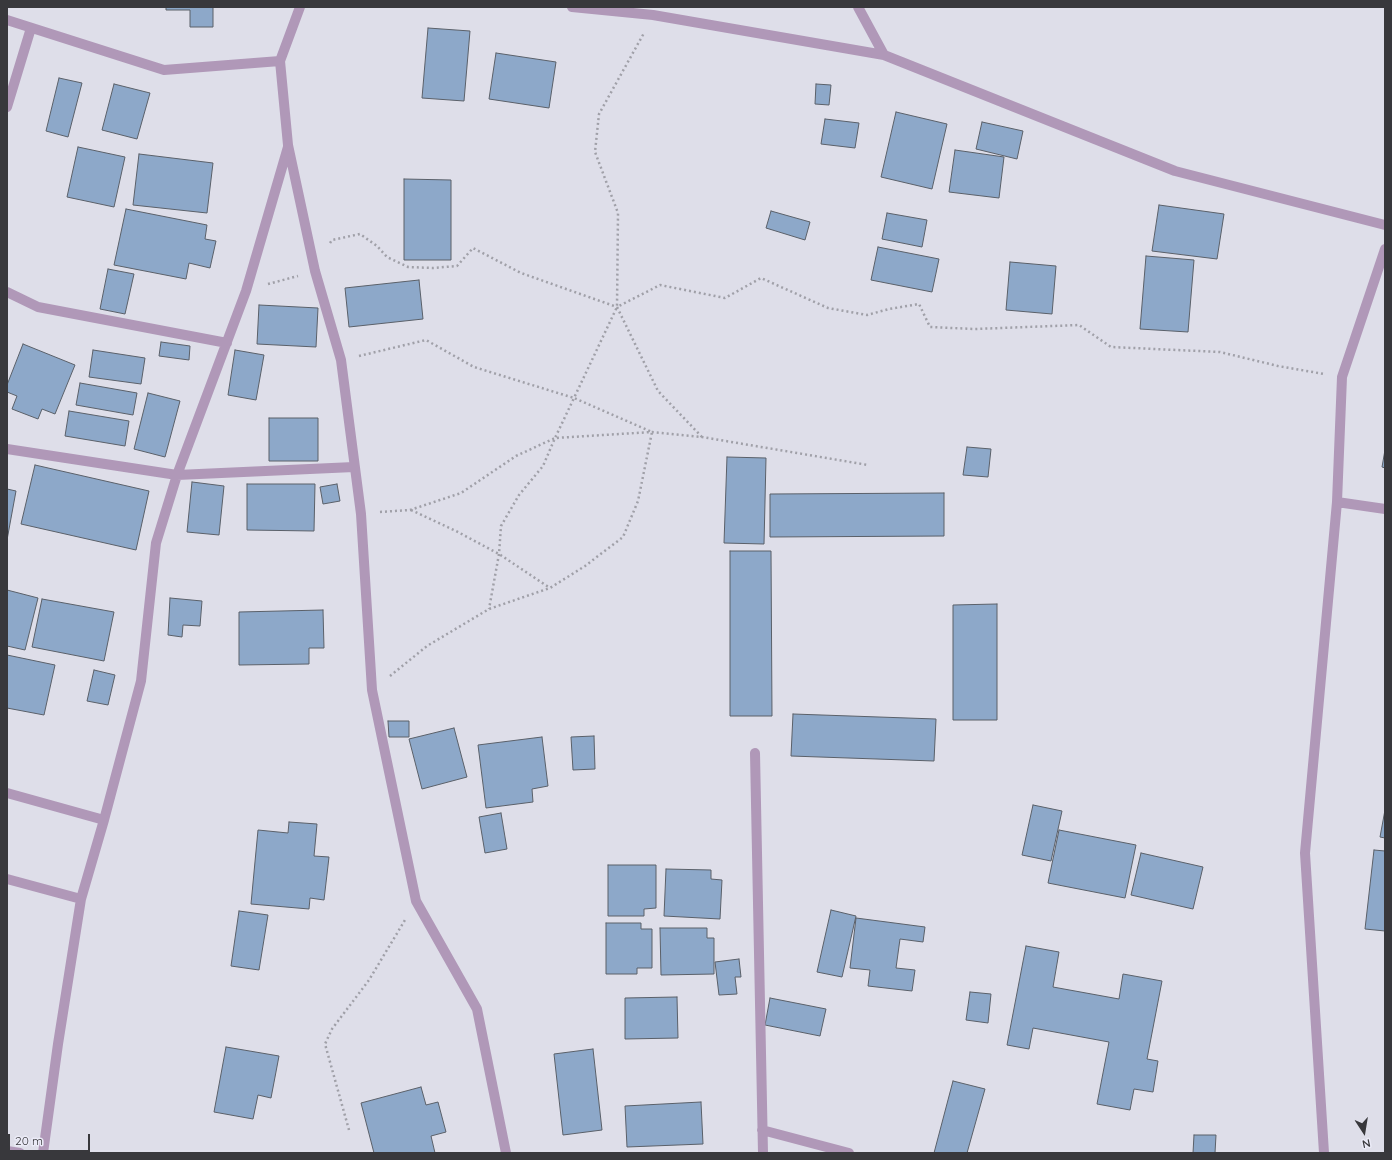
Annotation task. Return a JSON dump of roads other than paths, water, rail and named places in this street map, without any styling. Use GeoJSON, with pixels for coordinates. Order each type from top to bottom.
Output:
{"type":"FeatureCollection","features":[{"type":"Feature","properties":{"kind":"street"},"geometry":{"type":"LineString","coordinates":[[300,7],[280,61],[288,145],[315,271],[341,360],[361,514],[372,690],[416,901],[477,1009],[506,1153]]}},
{"type":"Feature","properties":{"kind":"street"},"geometry":{"type":"LineString","coordinates":[[572,7],[653,16],[884,55],[1175,171],[1385,225]]}},
{"type":"Feature","properties":{"kind":"street"},"geometry":{"type":"LineString","coordinates":[[858,7],[884,55]]}},
{"type":"Feature","properties":{"kind":"street"},"geometry":{"type":"LineString","coordinates":[[7,20],[164,70],[280,61]]}},
{"type":"Feature","properties":{"kind":"street"},"geometry":{"type":"LineString","coordinates":[[7,107],[32,28]]}},
{"type":"Feature","properties":{"kind":"street"},"geometry":{"type":"LineString","coordinates":[[43,1153],[58,1044],[81,899],[104,820],[141,681],[156,543],[178,475],[246,290],[288,145]]}},
{"type":"Feature","properties":{"kind":"street"},"geometry":{"type":"LineString","coordinates":[[1324,1153],[1305,853],[1337,502],[1342,377],[1385,249]]}},
{"type":"Feature","properties":{"kind":"street"},"geometry":{"type":"LineString","coordinates":[[7,292],[38,307],[227,343]]}},
{"type":"Feature","properties":{"kind":"street"},"geometry":{"type":"LineString","coordinates":[[7,449],[178,475],[354,467]]}},
{"type":"Feature","properties":{"kind":"street"},"geometry":{"type":"LineString","coordinates":[[1337,502],[1385,509]]}},
{"type":"Feature","properties":{"kind":"street"},"geometry":{"type":"LineString","coordinates":[[755,753],[763,1153]]}},
{"type":"Feature","properties":{"kind":"street"},"geometry":{"type":"LineString","coordinates":[[7,793],[104,820]]}},
{"type":"Feature","properties":{"kind":"street"},"geometry":{"type":"LineString","coordinates":[[7,879],[81,899]]}},
{"type":"Feature","properties":{"kind":"street"},"geometry":{"type":"LineString","coordinates":[[762,1130],[850,1153]]}},
{"type":"Feature","properties":{"kind":"street"},"geometry":{"type":"LineString","coordinates":[[7,1151],[20,1153]]}}]}
